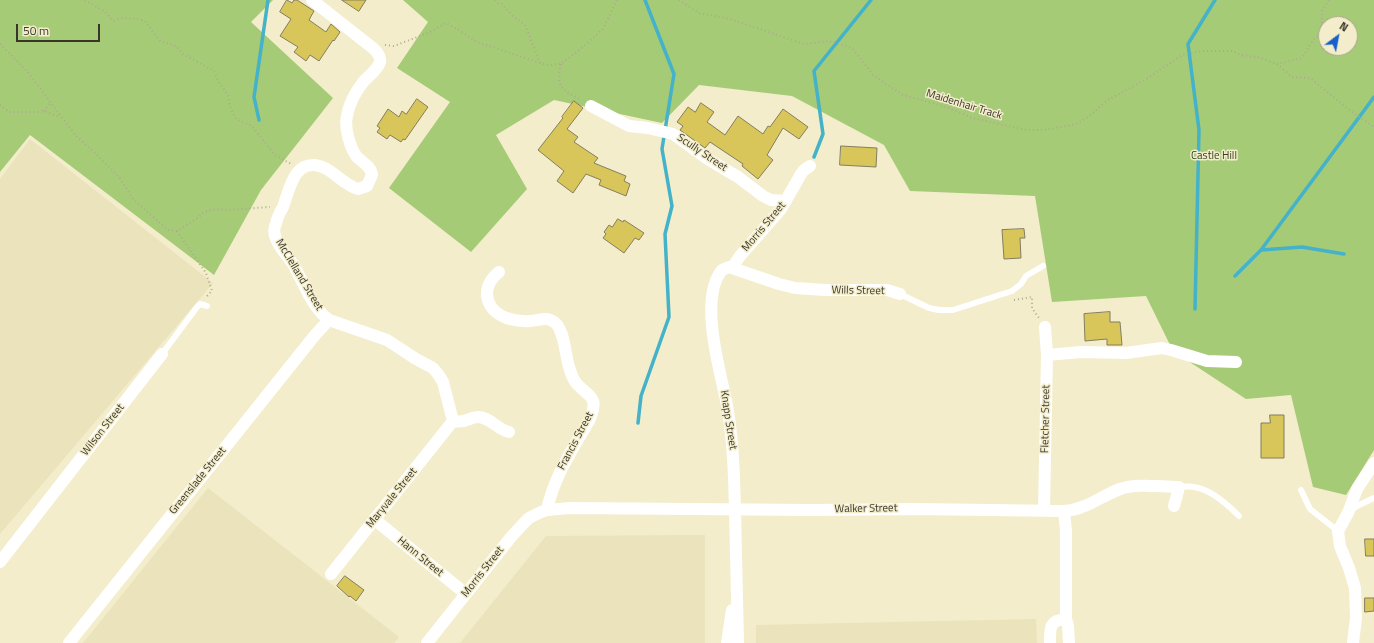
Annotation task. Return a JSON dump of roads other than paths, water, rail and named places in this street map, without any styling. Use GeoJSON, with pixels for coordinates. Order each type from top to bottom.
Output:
{"type":"FeatureCollection","features":[{"type":"Feature","properties":{"kind":"street","name":"McClelland Street"},"geometry":{"type":"LineString","coordinates":[[312,0],[374,49],[379,55],[380,63],[357,91],[348,111],[346,122],[347,133],[355,153],[371,171],[372,176],[369,183],[364,188],[358,189],[317,166],[309,166],[301,169],[294,178],[276,224],[275,234],[280,246],[293,263],[310,297],[319,310],[329,320],[387,340],[433,368],[443,382],[453,421]]}},
{"type":"Feature","properties":{"kind":"street","name":"Scully Street"},"geometry":{"type":"LineString","coordinates":[[591,106],[629,126],[669,132],[706,158],[738,177],[763,196],[771,200],[786,201]]}},
{"type":"Feature","properties":{"kind":"street","name":"Morris Street"},"geometry":{"type":"LineString","coordinates":[[732,268],[740,256],[786,201],[801,174],[810,166]]}},
{"type":"Feature","properties":{"kind":"street"},"geometry":{"type":"LineString","coordinates":[[763,196],[770,206],[769,222]]}},
{"type":"Feature","properties":{"kind":"street","name":"Knapp Street"},"geometry":{"type":"LineString","coordinates":[[732,268],[724,268],[719,274],[713,290],[712,308],[718,368],[726,400],[733,447],[738,643]]}},
{"type":"Feature","properties":{"kind":"street","name":"Wills Street"},"geometry":{"type":"LineString","coordinates":[[732,268],[795,288],[887,290],[900,294]]}},
{"type":"Feature","properties":{"kind":"street","name":"Francis Street"},"geometry":{"type":"LineString","coordinates":[[499,272],[490,282],[487,290],[488,299],[494,311],[504,317],[516,320],[532,321],[544,319],[551,320],[557,324],[561,332],[567,361],[573,378],[591,396],[594,402],[590,419],[570,451],[559,474],[547,510]]}},
{"type":"Feature","properties":{"kind":"street","name":"Greenslade Street"},"geometry":{"type":"LineString","coordinates":[[69,643],[310,341],[329,320]]}},
{"type":"Feature","properties":{"kind":"street","name":"Fletcher Street"},"geometry":{"type":"LineString","coordinates":[[1044,510],[1047,355],[1045,327]]}},
{"type":"Feature","properties":{"kind":"street"},"geometry":{"type":"LineString","coordinates":[[1047,355],[1081,352],[1126,353],[1162,348],[1201,360],[1236,362]]}},
{"type":"Feature","properties":{"kind":"street","name":"Wilson Street"},"geometry":{"type":"LineString","coordinates":[[0,562],[162,354]]}},
{"type":"Feature","properties":{"kind":"street"},"geometry":{"type":"LineString","coordinates":[[453,421],[462,422],[479,417],[490,421],[501,430],[509,432]]}},
{"type":"Feature","properties":{"kind":"street","name":"Maryvale Street"},"geometry":{"type":"LineString","coordinates":[[331,574],[453,421]]}},
{"type":"Feature","properties":{"kind":"street"},"geometry":{"type":"LineString","coordinates":[[1353,643],[1356,623],[1355,588],[1340,546],[1338,531],[1357,489],[1374,464]]}},
{"type":"Feature","properties":{"kind":"street","name":"Walker Street"},"geometry":{"type":"LineString","coordinates":[[547,510],[570,508],[811,510],[916,508],[1064,511],[1081,508],[1126,487],[1179,487]]}},
{"type":"Feature","properties":{"kind":"street"},"geometry":{"type":"LineString","coordinates":[[1174,506],[1179,487]]}},
{"type":"Feature","properties":{"kind":"street","name":"Morris Street"},"geometry":{"type":"LineString","coordinates":[[427,643],[522,524],[535,515],[547,510]]}},
{"type":"Feature","properties":{"kind":"street"},"geometry":{"type":"LineString","coordinates":[[1064,511],[1066,531],[1066,619],[1069,643]]}},
{"type":"Feature","properties":{"kind":"street","name":"Hann Street"},"geometry":{"type":"LineString","coordinates":[[374,519],[466,594]]}},
{"type":"Feature","properties":{"kind":"street","name":"Knapp Street"},"geometry":{"type":"LineString","coordinates":[[727,643],[736,584]]}},
{"type":"Feature","properties":{"kind":"street"},"geometry":{"type":"LineString","coordinates":[[1050,643],[1050,631],[1053,622],[1066,619]]}},
{"type":"Feature","properties":{"kind":"lane","name":"Wills Street"},"geometry":{"type":"LineString","coordinates":[[900,294],[929,308],[953,310],[1012,291],[1021,284],[1026,276],[1043,266]]}},
{"type":"Feature","properties":{"kind":"lane","name":"Wilson Street"},"geometry":{"type":"LineString","coordinates":[[162,354],[200,304],[207,306]]}},
{"type":"Feature","properties":{"kind":"lane","name":"Walker Street"},"geometry":{"type":"LineString","coordinates":[[1179,487],[1193,486],[1200,488],[1219,499],[1239,516]]}},
{"type":"Feature","properties":{"kind":"lane"},"geometry":{"type":"LineString","coordinates":[[1301,490],[1310,509],[1338,531]]}},
{"type":"Feature","properties":{"kind":"lane"},"geometry":{"type":"LineString","coordinates":[[1347,514],[1357,506],[1374,498]]}},
{"type":"Feature","properties":{"kind":"waterway"},"geometry":{"type":"LineString","coordinates":[[259,120],[254,97],[268,0]]}},
{"type":"Feature","properties":{"kind":"waterway"},"geometry":{"type":"LineString","coordinates":[[638,423],[641,396],[669,317],[665,234],[672,206],[662,149],[674,74],[645,0]]}},
{"type":"Feature","properties":{"kind":"waterway"},"geometry":{"type":"LineString","coordinates":[[814,157],[823,134],[814,71],[871,0]]}},
{"type":"Feature","properties":{"kind":"waterway"},"geometry":{"type":"LineString","coordinates":[[1195,309],[1199,130],[1188,44],[1215,0]]}},
{"type":"Feature","properties":{"kind":"waterway"},"geometry":{"type":"LineString","coordinates":[[1235,276],[1261,250],[1374,97]]}},
{"type":"Feature","properties":{"kind":"waterway"},"geometry":{"type":"LineString","coordinates":[[1261,250],[1302,247],[1344,254]]}},
{"type":"Feature","properties":{"kind":"park label","name":"Castle Hill"},"geometry":{"type":"Point","coordinates":[1214,156]}}]}
